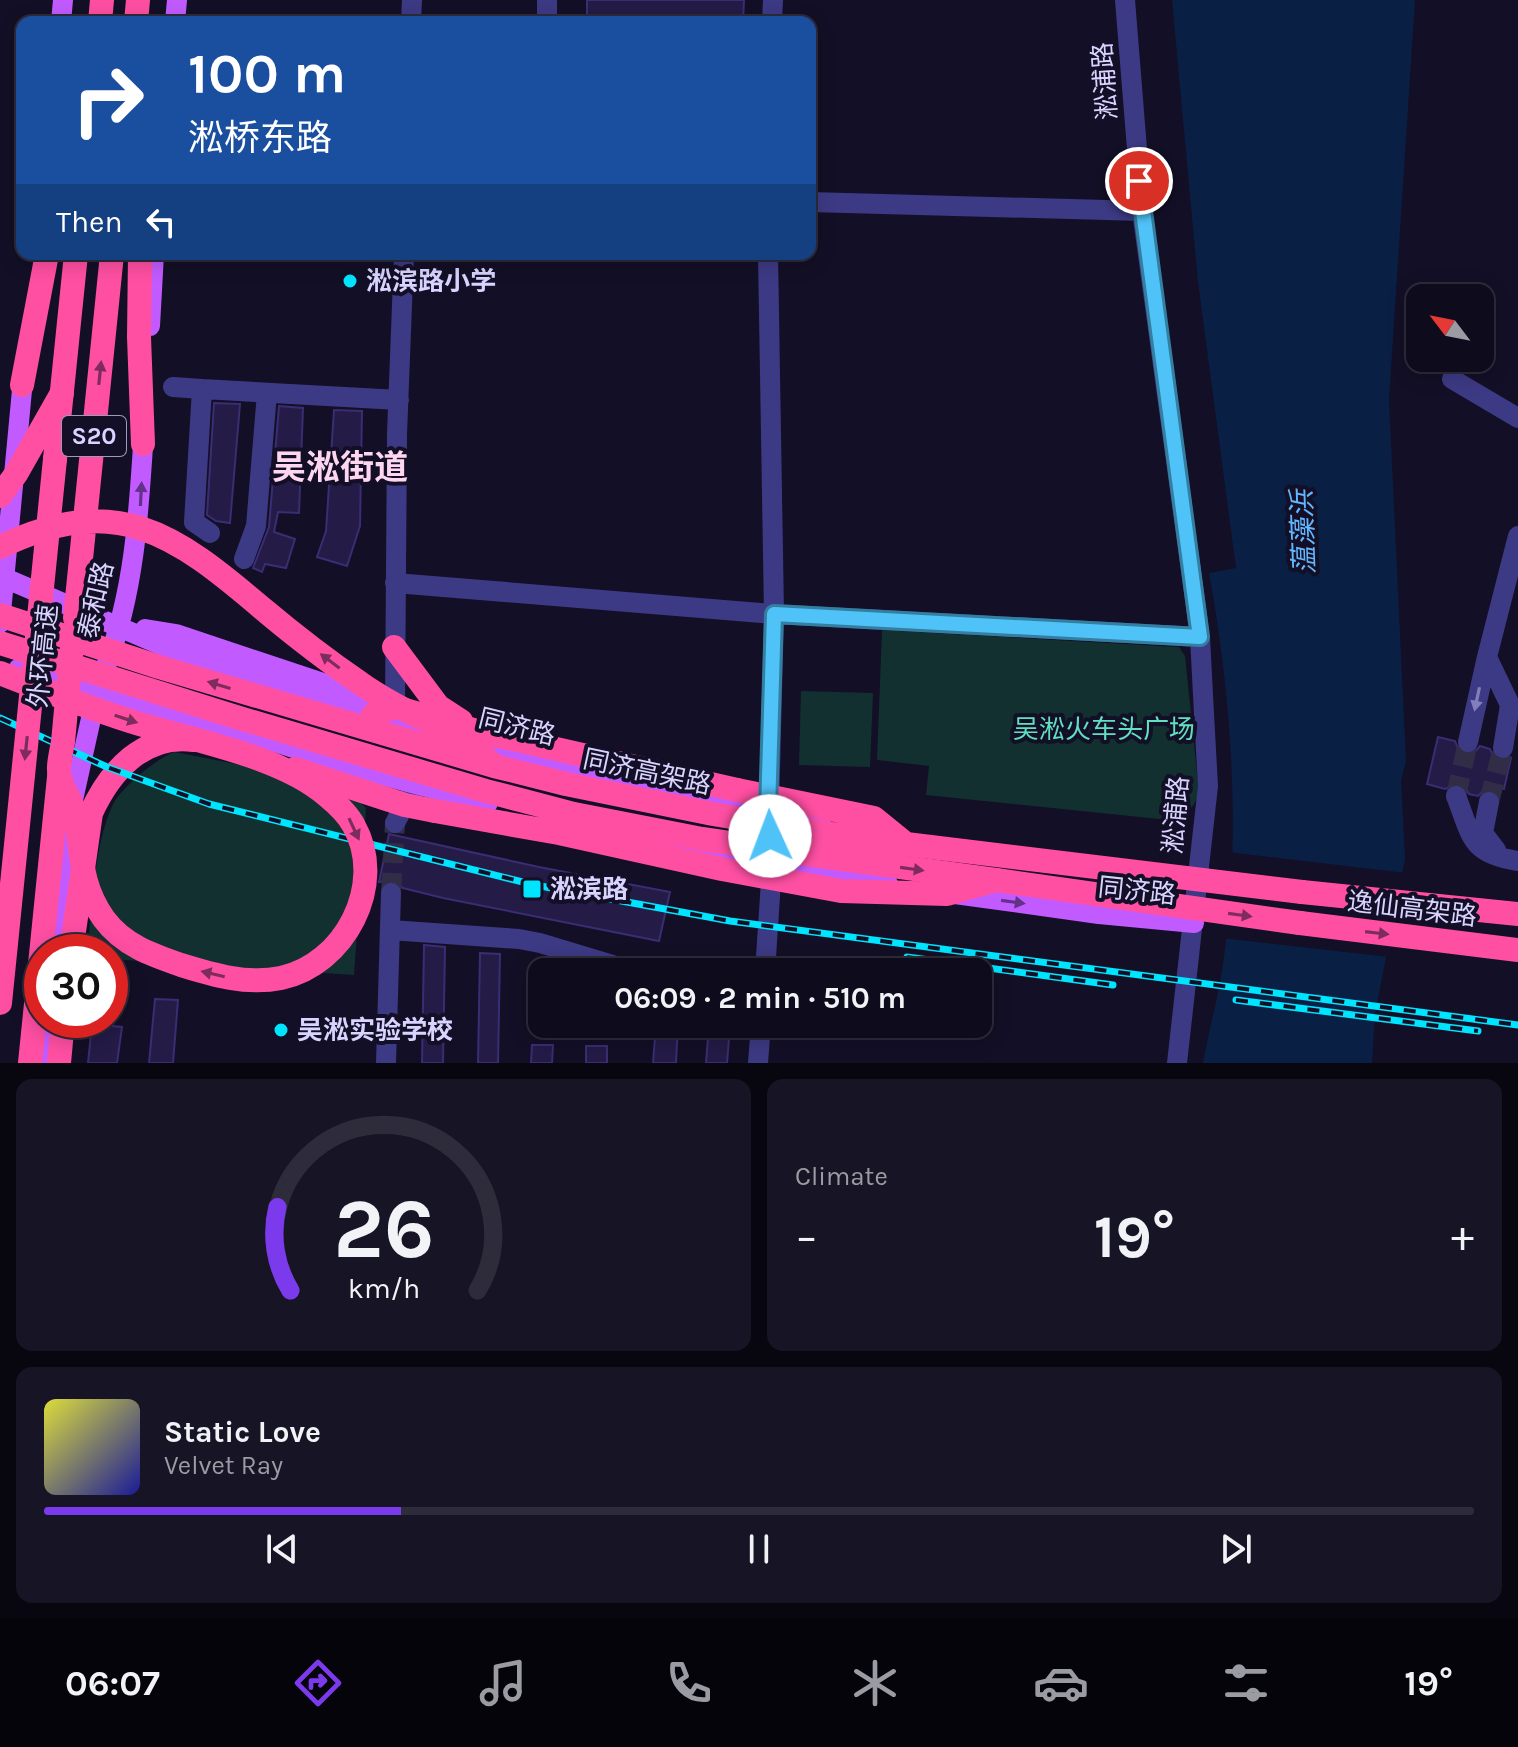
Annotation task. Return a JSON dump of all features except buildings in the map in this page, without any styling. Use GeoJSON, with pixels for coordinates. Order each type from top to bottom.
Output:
{"type":"FeatureCollection","features":[{"type":"Feature","properties":{"kind":"highway"},"geometry":{"type":"LineString","coordinates":[[22,385],[46,260]]}},
{"type":"Feature","properties":{"kind":"highway","name":"外环高速"},"geometry":{"type":"LineString","coordinates":[[0,1003],[75,260]]}},
{"type":"Feature","properties":{"kind":"highway","name":"外环高速"},"geometry":{"type":"LineString","coordinates":[[30,1063],[111,260]]}},
{"type":"Feature","properties":{"kind":"highway"},"geometry":{"type":"LineString","coordinates":[[140,260],[143,444]]}},
{"type":"Feature","properties":{"kind":"highway"},"geometry":{"type":"LineString","coordinates":[[0,496],[62,393]]}},
{"type":"Feature","properties":{"kind":"highway"},"geometry":{"type":"LineString","coordinates":[[0,547],[44,528],[77,521],[133,525],[160,534],[189,549],[212,566],[282,625],[361,684],[466,739],[494,766]]}},
{"type":"Feature","properties":{"kind":"highway","name":"同济高架路"},"geometry":{"type":"LineString","coordinates":[[0,615],[159,667],[494,766],[566,784],[713,814],[906,844],[1302,892]]}},
{"type":"Feature","properties":{"kind":"highway","name":"同济高架路"},"geometry":{"type":"LineString","coordinates":[[0,643],[250,722],[574,814],[702,839],[1300,923]]}},
{"type":"Feature","properties":{"kind":"highway"},"geometry":{"type":"LineString","coordinates":[[394,647],[438,706],[477,731]]}},
{"type":"Feature","properties":{"kind":"highway"},"geometry":{"type":"LineString","coordinates":[[0,673],[130,721],[268,762],[325,793],[356,829],[363,853],[363,890],[353,922],[342,941],[328,954],[308,968],[283,978],[258,981],[233,979],[149,954],[126,941],[106,921],[91,896],[83,874],[76,813],[59,777]]}},
{"type":"Feature","properties":{"kind":"highway"},"geometry":{"type":"LineString","coordinates":[[384,711],[874,818],[906,844]]}},
{"type":"Feature","properties":{"kind":"highway"},"geometry":{"type":"LineString","coordinates":[[73,934],[91,813],[100,793],[130,756],[152,744],[189,739],[236,749],[435,811],[841,891],[947,894],[996,880]]}},
{"type":"Feature","properties":{"kind":"highway"},"geometry":{"type":"LineString","coordinates":[[63,873],[68,934]]}},
{"type":"Feature","properties":{"kind":"highway","name":"逸仙高架路"},"geometry":{"type":"LineString","coordinates":[[1302,892],[1518,914]]}},
{"type":"Feature","properties":{"kind":"highway","name":"逸仙高架路"},"geometry":{"type":"LineString","coordinates":[[1300,923],[1518,950]]}},
{"type":"Feature","properties":{"kind":"highway"},"geometry":{"type":"LineString","coordinates":[[59,1063],[61,1038]]}},
{"type":"Feature","properties":{"kind":"main road"},"geometry":{"type":"LineString","coordinates":[[0,623],[2,577],[35,260]]}},
{"type":"Feature","properties":{"kind":"main road","name":"泰和路"},"geometry":{"type":"LineString","coordinates":[[57,934],[67,827],[97,691],[121,626],[140,517],[154,260]]}},
{"type":"Feature","properties":{"kind":"main road","name":"同济路"},"geometry":{"type":"LineString","coordinates":[[2,577],[121,626],[176,634],[384,711],[534,760],[768,810],[931,839],[999,844],[1198,869]]}},
{"type":"Feature","properties":{"kind":"main road","name":"同济路"},"geometry":{"type":"LineString","coordinates":[[0,662],[370,772],[405,804],[663,844],[881,883],[1194,923]]}},
{"type":"Feature","properties":{"kind":"main road"},"geometry":{"type":"LineString","coordinates":[[0,685],[97,691]]}},
{"type":"Feature","properties":{"kind":"main road"},"geometry":{"type":"LineString","coordinates":[[44,1063],[46,1038]]}},
{"type":"Feature","properties":{"kind":"street","name":"淞浦路"},"geometry":{"type":"LineString","coordinates":[[1125,0],[1142,211],[1200,637],[1208,786],[1177,1063]]}},
{"type":"Feature","properties":{"kind":"street"},"geometry":{"type":"LineString","coordinates":[[816,202],[1142,211]]}},
{"type":"Feature","properties":{"kind":"street"},"geometry":{"type":"LineString","coordinates":[[384,711],[394,647],[404,260]]}},
{"type":"Feature","properties":{"kind":"street"},"geometry":{"type":"LineString","coordinates":[[766,958],[772,863],[768,810],[774,614],[768,260]]}},
{"type":"Feature","properties":{"kind":"street"},"geometry":{"type":"LineString","coordinates":[[1452,379],[1518,418]]}},
{"type":"Feature","properties":{"kind":"street"},"geometry":{"type":"LineString","coordinates":[[173,387],[399,400]]}},
{"type":"Feature","properties":{"kind":"street"},"geometry":{"type":"LineString","coordinates":[[202,389],[194,522],[210,533]]}},
{"type":"Feature","properties":{"kind":"street"},"geometry":{"type":"LineString","coordinates":[[244,559],[256,526],[267,393]]}},
{"type":"Feature","properties":{"kind":"street"},"geometry":{"type":"LineString","coordinates":[[1468,742],[1518,536]]}},
{"type":"Feature","properties":{"kind":"street"},"geometry":{"type":"LineString","coordinates":[[395,583],[774,614],[1200,637]]}},
{"type":"Feature","properties":{"kind":"street"},"geometry":{"type":"LineString","coordinates":[[1487,657],[1510,705],[1503,748]]}},
{"type":"Feature","properties":{"kind":"street"},"geometry":{"type":"LineString","coordinates":[[1456,796],[1476,845],[1483,852],[1518,860]]}},
{"type":"Feature","properties":{"kind":"street"},"geometry":{"type":"LineString","coordinates":[[1489,802],[1484,824],[1487,841],[1493,849],[1518,860]]}},
{"type":"Feature","properties":{"kind":"street"},"geometry":{"type":"LineString","coordinates":[[386,1063],[391,893]]}},
{"type":"Feature","properties":{"kind":"street"},"geometry":{"type":"LineString","coordinates":[[390,930],[519,939],[586,958]]}},
{"type":"Feature","properties":{"kind":"street"},"geometry":{"type":"LineString","coordinates":[[758,1063],[760,1038]]}},
{"type":"Feature","properties":{"kind":"green space","name":"吴淞火车头广场"},"geometry":{"type":"Polygon","coordinates":[[[882,630],[1179,647],[1185,656],[1199,792],[1195,803],[1180,817],[1169,820],[926,795],[929,766],[877,760],[882,630]]]}},
{"type":"Feature","properties":{"kind":"green space"},"geometry":{"type":"Polygon","coordinates":[[[801,691],[873,693],[870,767],[799,765],[801,691]]]}},
{"type":"Feature","properties":{"kind":"green space"},"geometry":{"type":"Polygon","coordinates":[[[174,752],[341,784],[366,808],[354,975],[128,960],[128,934],[89,934],[106,821],[113,804],[124,790],[158,761],[174,752]]]}},
{"type":"Feature","properties":{"kind":"water","name":"蕰藻浜"},"geometry":{"type":"Polygon","coordinates":[[[1172,0],[1415,0],[1389,400],[1406,761],[1401,780],[1405,859],[1375,1014],[1372,1063],[1203,1063],[1223,963],[1230,902],[1233,808],[1228,713],[1209,573],[1236,568],[1198,282],[1172,0]]]}},
{"type":"Feature","properties":{"kind":"pier"},"geometry":{"type":"Polygon","coordinates":[[[1227,852],[1406,873],[1390,957],[1222,938],[1227,852]]]}},
{"type":"Feature","properties":{"kind":"tunnel"},"geometry":{"type":"LineString","coordinates":[[1456,796],[1468,742]]}},
{"type":"Feature","properties":{"kind":"tunnel"},"geometry":{"type":"LineString","coordinates":[[1489,802],[1503,748]]}},
{"type":"Feature","properties":{"kind":"tunnel"},"geometry":{"type":"LineString","coordinates":[[391,893],[395,823]]}},
{"type":"Feature","properties":{"kind":"railway"},"geometry":{"type":"LineString","coordinates":[[0,718],[107,767],[209,804],[535,885],[730,921],[1518,1025]]}},
{"type":"Feature","properties":{"kind":"railway"},"geometry":{"type":"LineString","coordinates":[[907,957],[1113,985]]}},
{"type":"Feature","properties":{"kind":"railway"},"geometry":{"type":"LineString","coordinates":[[1236,1000],[1478,1031]]}},
{"type":"Feature","properties":{"kind":"place","name":"淞滨路小学"},"geometry":{"type":"Point","coordinates":[350,281]}},
{"type":"Feature","properties":{"kind":"place","name":"淞滨路"},"geometry":{"type":"Point","coordinates":[532,889]}},
{"type":"Feature","properties":{"kind":"place","name":"吴淞实验学校"},"geometry":{"type":"Point","coordinates":[281,1030]}},
{"type":"Feature","properties":{"kind":"district","name":"吴淞街道"},"geometry":{"type":"Point","coordinates":[340,468]}},
{"type":"Feature","properties":{"kind":"route"},"geometry":{"type":"LineString","coordinates":[[770,836],[768,810],[774,614],[1200,637],[1139,181]]}}]}
